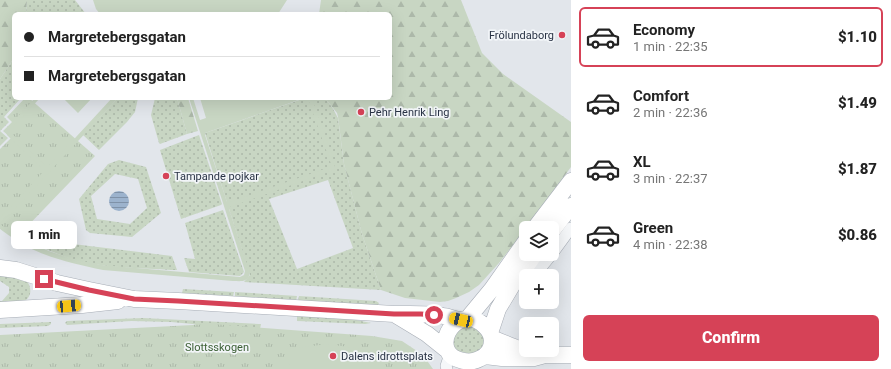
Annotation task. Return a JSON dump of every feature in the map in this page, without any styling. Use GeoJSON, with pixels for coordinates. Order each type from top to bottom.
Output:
{"type":"FeatureCollection","features":[{"type":"Feature","properties":{"kind":"main road"},"geometry":{"type":"LineString","coordinates":[[540,221],[571,180]]}},
{"type":"Feature","properties":{"kind":"main road"},"geometry":{"type":"LineString","coordinates":[[559,222],[571,206]]}},
{"type":"Feature","properties":{"kind":"main road"},"geometry":{"type":"LineString","coordinates":[[448,358],[446,343],[447,334],[450,328],[455,322],[465,319],[492,289],[519,251]]}},
{"type":"Feature","properties":{"kind":"main road"},"geometry":{"type":"LineString","coordinates":[[0,268],[16,270],[57,283],[134,299],[394,314],[421,314],[475,320],[482,323],[487,328],[491,336],[519,349]]}},
{"type":"Feature","properties":{"kind":"main road"},"geometry":{"type":"LineString","coordinates":[[478,362],[489,350],[498,309],[519,283]]}},
{"type":"Feature","properties":{"kind":"main road"},"geometry":{"type":"LineString","coordinates":[[0,310],[82,305],[134,299]]}},
{"type":"Feature","properties":{"kind":"main road"},"geometry":{"type":"LineString","coordinates":[[394,314],[427,334],[448,358],[478,362],[502,358],[538,357]]}},
{"type":"Feature","properties":{"kind":"main road"},"geometry":{"type":"LineString","coordinates":[[559,355],[571,355]]}},
{"type":"Feature","properties":{"kind":"street"},"geometry":{"type":"LineString","coordinates":[[559,244],[571,228]]}},
{"type":"Feature","properties":{"kind":"street"},"geometry":{"type":"LineString","coordinates":[[540,269],[547,261]]}},
{"type":"Feature","properties":{"kind":"green space"},"geometry":{"type":"Polygon","coordinates":[[[0,0],[27,0],[26,12],[12,12],[12,61],[0,79],[0,0]]]}},
{"type":"Feature","properties":{"kind":"green space"},"geometry":{"type":"Polygon","coordinates":[[[27,0],[75,0],[84,12],[26,12],[27,0]]]}},
{"type":"Feature","properties":{"kind":"green space"},"geometry":{"type":"Polygon","coordinates":[[[93,0],[287,0],[279,12],[98,12],[93,0]]]}},
{"type":"Feature","properties":{"kind":"green space"},"geometry":{"type":"Polygon","coordinates":[[[321,0],[461,0],[482,53],[503,74],[571,122],[571,167],[531,221],[519,221],[519,237],[479,285],[469,292],[448,301],[440,302],[405,298],[381,290],[362,234],[344,164],[337,113],[327,100],[392,100],[392,12],[319,12],[321,0]]]}},
{"type":"Feature","properties":{"kind":"green space"},"geometry":{"type":"Polygon","coordinates":[[[12,61],[12,100],[19,100],[4,117],[9,122],[0,131],[0,79],[12,61]]]}},
{"type":"Feature","properties":{"kind":"green space"},"geometry":{"type":"Polygon","coordinates":[[[23,100],[31,100],[95,156],[19,235],[0,228],[0,149],[11,138],[3,131],[12,122],[7,117],[23,100]]]}},
{"type":"Feature","properties":{"kind":"green space"},"geometry":{"type":"Polygon","coordinates":[[[33,100],[38,100],[10,132],[46,166],[52,163],[110,100],[116,100],[1,224],[30,243],[49,251],[73,259],[101,265],[240,277],[244,275],[245,271],[190,100],[194,100],[200,120],[206,118],[201,100],[298,100],[205,133],[227,202],[330,167],[331,164],[308,100],[313,100],[335,167],[334,170],[230,207],[229,209],[250,273],[246,280],[233,281],[103,270],[42,254],[21,243],[0,229],[0,218],[43,172],[43,169],[7,135],[6,131],[33,100]]]}},
{"type":"Feature","properties":{"kind":"green space"},"geometry":{"type":"Polygon","coordinates":[[[65,100],[90,100],[78,113],[65,100]]]}},
{"type":"Feature","properties":{"kind":"green space"},"geometry":{"type":"Polygon","coordinates":[[[116,100],[138,100],[135,112],[99,150],[83,135],[116,100]]]}},
{"type":"Feature","properties":{"kind":"green space"},"geometry":{"type":"Polygon","coordinates":[[[155,100],[178,100],[187,134],[160,144],[151,115],[155,100]]]}},
{"type":"Feature","properties":{"kind":"green space"},"geometry":{"type":"Polygon","coordinates":[[[178,100],[189,100],[198,131],[187,134],[178,100]]]}},
{"type":"Feature","properties":{"kind":"green space"},"geometry":{"type":"Polygon","coordinates":[[[299,100],[327,100],[338,118],[344,164],[362,234],[381,290],[244,282],[250,275],[205,133],[299,100]],[[328,180],[269,199],[297,269],[353,248],[328,180]]]}},
{"type":"Feature","properties":{"kind":"green space"},"geometry":{"type":"Polygon","coordinates":[[[0,131],[8,138],[0,146],[0,131]]]}},
{"type":"Feature","properties":{"kind":"green space"},"geometry":{"type":"Polygon","coordinates":[[[199,135],[222,204],[181,219],[160,150],[199,135]]]}},
{"type":"Feature","properties":{"kind":"green space"},"geometry":{"type":"Polygon","coordinates":[[[119,160],[146,167],[161,213],[132,237],[90,233],[86,230],[79,199],[108,164],[119,160]],[[115,174],[91,196],[97,219],[130,224],[147,208],[138,179],[115,174]]]}},
{"type":"Feature","properties":{"kind":"green space"},"geometry":{"type":"Polygon","coordinates":[[[223,210],[244,272],[240,276],[189,272],[184,258],[195,259],[185,223],[223,210]]]}},
{"type":"Feature","properties":{"kind":"green space"},"geometry":{"type":"Polygon","coordinates":[[[40,240],[172,256],[177,270],[115,267],[82,262],[35,245],[40,240]]]}},
{"type":"Feature","properties":{"kind":"green space"},"geometry":{"type":"Polygon","coordinates":[[[0,274],[27,281],[30,287],[30,295],[28,298],[23,302],[0,304],[0,301],[2,301],[9,293],[9,287],[0,281],[0,274]]]}},
{"type":"Feature","properties":{"kind":"green space"},"geometry":{"type":"Polygon","coordinates":[[[183,289],[234,292],[233,296],[182,293],[183,289]]]}},
{"type":"Feature","properties":{"kind":"green space"},"geometry":{"type":"Polygon","coordinates":[[[235,292],[297,296],[296,301],[235,296],[235,292]]]}},
{"type":"Feature","properties":{"kind":"green space"},"geometry":{"type":"Polygon","coordinates":[[[299,296],[376,301],[379,303],[378,305],[370,305],[298,301],[299,296]]]}},
{"type":"Feature","properties":{"kind":"green space"},"geometry":{"type":"Polygon","coordinates":[[[297,316],[351,319],[371,323],[297,321],[297,316]]]}},
{"type":"Feature","properties":{"kind":"green space"},"geometry":{"type":"Polygon","coordinates":[[[143,318],[261,324],[260,329],[218,332],[193,324],[171,322],[131,321],[67,325],[65,323],[67,321],[143,318]]]}},
{"type":"Feature","properties":{"kind":"green space"},"geometry":{"type":"Polygon","coordinates":[[[51,322],[48,326],[0,328],[0,324],[51,322]]]}},
{"type":"Feature","properties":{"kind":"green space","name":"Slottsskogen"},"geometry":{"type":"Polygon","coordinates":[[[212,324],[372,336],[402,341],[423,355],[433,369],[0,369],[0,335],[212,324]]]}},
{"type":"Feature","properties":{"kind":"green space"},"geometry":{"type":"Polygon","coordinates":[[[469,326],[475,328],[484,335],[485,344],[481,350],[470,354],[458,351],[452,345],[454,330],[469,326]]]}},
{"type":"Feature","properties":{"kind":"green space","name":"Dalens idrottsplats"},"geometry":{"type":"Polygon","coordinates":[[[328,344],[369,350],[379,354],[385,369],[290,369],[286,349],[328,344]]]}},
{"type":"Feature","properties":{"kind":"water"},"geometry":{"type":"Polygon","coordinates":[[[119,191],[126,194],[129,201],[126,208],[119,211],[112,208],[109,201],[112,194],[119,191]]]}},
{"type":"Feature","properties":{"kind":"place","name":"Frölundaborg"},"geometry":{"type":"Point","coordinates":[562,35]}},
{"type":"Feature","properties":{"kind":"place","name":"Pehr Henrik Ling"},"geometry":{"type":"Point","coordinates":[361,112]}},
{"type":"Feature","properties":{"kind":"place","name":"Tampande pojkar"},"geometry":{"type":"Point","coordinates":[166,176]}},
{"type":"Feature","properties":{"kind":"place","name":"Dalens idrottsplats"},"geometry":{"type":"Point","coordinates":[333,356]}},
{"type":"Feature","properties":{"kind":"route"},"geometry":{"type":"LineString","coordinates":[[44,279],[134,299],[434,315]]}}]}
